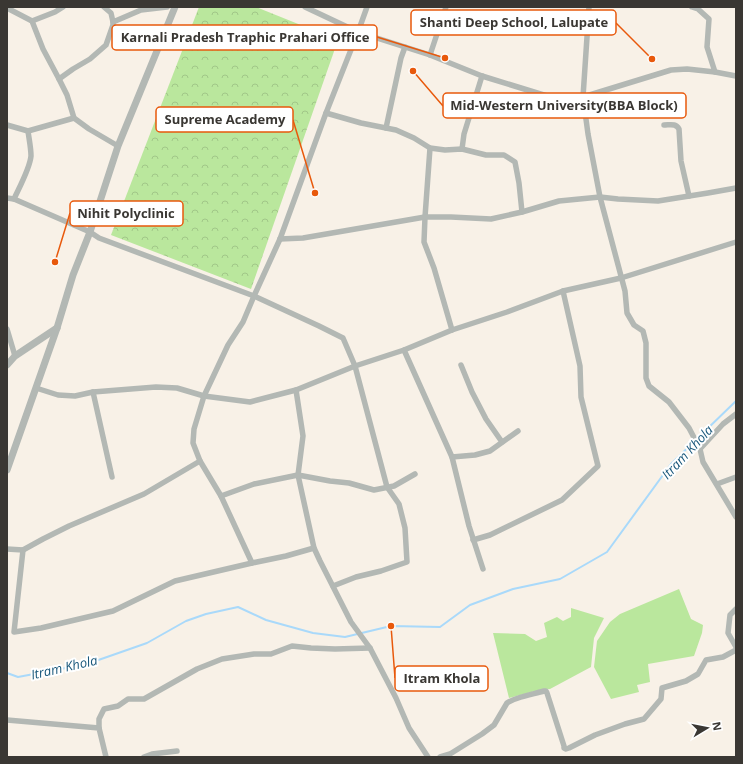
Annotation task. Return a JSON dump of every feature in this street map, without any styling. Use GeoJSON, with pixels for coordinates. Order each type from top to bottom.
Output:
{"type":"FeatureCollection","features":[{"type":"Feature","properties":{"kind":"street"},"geometry":{"type":"LineString","coordinates":[[32,21],[55,12],[62,7]]}},
{"type":"Feature","properties":{"kind":"street"},"geometry":{"type":"LineString","coordinates":[[59,79],[72,69],[90,59],[106,45],[113,22],[111,13],[104,7]]}},
{"type":"Feature","properties":{"kind":"street"},"geometry":{"type":"LineString","coordinates":[[113,22],[141,10],[167,7]]}},
{"type":"Feature","properties":{"kind":"street"},"geometry":{"type":"LineString","coordinates":[[7,470],[57,328],[73,275],[90,232],[118,146],[175,7]]}},
{"type":"Feature","properties":{"kind":"street"},"geometry":{"type":"LineString","coordinates":[[305,7],[358,32],[430,55],[482,76],[547,96],[583,97],[671,70],[687,69],[736,76]]}},
{"type":"Feature","properties":{"kind":"street"},"geometry":{"type":"LineString","coordinates":[[252,563],[221,496],[200,461],[193,443],[194,429],[204,396],[228,345],[243,322],[280,239],[367,7]]}},
{"type":"Feature","properties":{"kind":"street"},"geometry":{"type":"LineString","coordinates":[[430,55],[446,7]]}},
{"type":"Feature","properties":{"kind":"street"},"geometry":{"type":"LineString","coordinates":[[589,7],[583,97],[588,134],[600,197],[626,296],[627,313],[634,325],[643,331],[646,343],[646,378],[649,386],[669,402],[689,428],[700,449],[703,462],[736,517]]}},
{"type":"Feature","properties":{"kind":"street"},"geometry":{"type":"LineString","coordinates":[[692,7],[698,9],[709,19],[707,47],[715,72]]}},
{"type":"Feature","properties":{"kind":"street"},"geometry":{"type":"LineString","coordinates":[[7,8],[32,21],[43,49],[67,95],[74,118],[89,129],[118,146]]}},
{"type":"Feature","properties":{"kind":"street"},"geometry":{"type":"LineString","coordinates":[[386,128],[401,58],[405,47]]}},
{"type":"Feature","properties":{"kind":"street"},"geometry":{"type":"LineString","coordinates":[[462,149],[464,134],[482,76]]}},
{"type":"Feature","properties":{"kind":"street"},"geometry":{"type":"LineString","coordinates":[[326,113],[361,123],[396,130],[414,138],[430,148],[446,150],[462,149],[486,155],[504,155],[516,162],[522,212]]}},
{"type":"Feature","properties":{"kind":"street"},"geometry":{"type":"LineString","coordinates":[[7,125],[28,131],[74,118]]}},
{"type":"Feature","properties":{"kind":"street"},"geometry":{"type":"LineString","coordinates":[[664,125],[675,124],[678,126],[680,161],[688,196]]}},
{"type":"Feature","properties":{"kind":"street"},"geometry":{"type":"LineString","coordinates":[[14,200],[31,158],[28,131]]}},
{"type":"Feature","properties":{"kind":"street"},"geometry":{"type":"LineString","coordinates":[[430,148],[424,242],[434,268],[452,330]]}},
{"type":"Feature","properties":{"kind":"street"},"geometry":{"type":"LineString","coordinates":[[280,239],[303,238],[425,217],[491,219],[559,201],[600,197],[618,200],[658,201],[736,188]]}},
{"type":"Feature","properties":{"kind":"street"},"geometry":{"type":"LineString","coordinates":[[7,198],[90,232],[100,238],[254,296],[344,338],[355,366],[388,487],[399,504],[405,528],[407,562],[381,571],[356,577],[333,586]]}},
{"type":"Feature","properties":{"kind":"street"},"geometry":{"type":"LineString","coordinates":[[36,388],[58,395],[75,396],[93,392],[156,386],[177,388],[204,396],[250,402],[296,390],[355,366],[404,350],[452,330],[564,291],[621,278],[736,242]]}},
{"type":"Feature","properties":{"kind":"street"},"geometry":{"type":"LineString","coordinates":[[474,540],[490,535],[562,500],[598,466],[581,397],[580,366],[564,291]]}},
{"type":"Feature","properties":{"kind":"street"},"geometry":{"type":"LineString","coordinates":[[7,364],[15,356],[57,328]]}},
{"type":"Feature","properties":{"kind":"street"},"geometry":{"type":"LineString","coordinates":[[7,329],[15,356]]}},
{"type":"Feature","properties":{"kind":"street"},"geometry":{"type":"LineString","coordinates":[[404,350],[452,457],[483,569]]}},
{"type":"Feature","properties":{"kind":"street"},"geometry":{"type":"LineString","coordinates":[[461,365],[472,392],[486,419],[502,442]]}},
{"type":"Feature","properties":{"kind":"street"},"geometry":{"type":"LineString","coordinates":[[296,390],[303,436],[298,475],[314,548],[351,622],[370,648],[396,698],[409,728],[428,757]]}},
{"type":"Feature","properties":{"kind":"street"},"geometry":{"type":"LineString","coordinates":[[93,392],[112,477]]}},
{"type":"Feature","properties":{"kind":"street"},"geometry":{"type":"LineString","coordinates":[[700,449],[723,424],[736,414]]}},
{"type":"Feature","properties":{"kind":"street"},"geometry":{"type":"LineString","coordinates":[[452,457],[475,455],[490,451],[518,430]]}},
{"type":"Feature","properties":{"kind":"street"},"geometry":{"type":"LineString","coordinates":[[7,549],[23,550],[69,526],[144,494],[200,461]]}},
{"type":"Feature","properties":{"kind":"street"},"geometry":{"type":"LineString","coordinates":[[221,496],[254,484],[298,475],[349,483],[374,490],[394,486],[415,474]]}},
{"type":"Feature","properties":{"kind":"street"},"geometry":{"type":"LineString","coordinates":[[717,484],[736,477]]}},
{"type":"Feature","properties":{"kind":"street"},"geometry":{"type":"LineString","coordinates":[[23,550],[14,632],[41,628],[113,611],[174,581],[286,556],[314,548]]}},
{"type":"Feature","properties":{"kind":"street"},"geometry":{"type":"LineString","coordinates":[[440,757],[450,754],[494,725],[507,703],[510,701],[544,691],[547,693],[564,748],[566,749],[594,735],[644,719],[661,699],[662,688],[686,682],[698,674],[706,660],[724,657],[736,648],[728,633],[730,615],[736,609]]}},
{"type":"Feature","properties":{"kind":"street"},"geometry":{"type":"LineString","coordinates":[[106,757],[99,728],[99,719],[104,709],[118,706],[128,699],[144,700],[197,669],[222,659],[254,654],[271,654],[292,646],[335,649],[370,648]]}},
{"type":"Feature","properties":{"kind":"street"},"geometry":{"type":"LineString","coordinates":[[7,720],[99,728]]}},
{"type":"Feature","properties":{"kind":"street"},"geometry":{"type":"LineString","coordinates":[[144,757],[152,754],[177,751]]}},
{"type":"Feature","properties":{"kind":"green space"},"geometry":{"type":"Polygon","coordinates":[[[199,7],[256,7],[338,40],[251,289],[111,235],[199,7]]]}},
{"type":"Feature","properties":{"kind":"green space"},"geometry":{"type":"Polygon","coordinates":[[[679,589],[691,619],[703,625],[702,633],[694,656],[648,664],[650,682],[637,685],[639,692],[611,699],[594,667],[597,641],[610,622],[620,614],[679,589]]]}},
{"type":"Feature","properties":{"kind":"green space"},"geometry":{"type":"Polygon","coordinates":[[[571,608],[604,618],[594,638],[591,667],[550,689],[543,689],[509,698],[493,633],[525,634],[536,641],[547,637],[544,623],[557,617],[563,621],[571,617],[571,608]]]}},
{"type":"Feature","properties":{"kind":"waterway","name":"Itram Khola"},"geometry":{"type":"LineString","coordinates":[[7,673],[18,677],[87,664],[147,643],[186,621],[206,614],[238,607],[266,620],[313,633],[345,637],[391,626],[440,627],[470,605],[513,589],[560,579],[607,552],[671,464],[736,401]]}},
{"type":"Feature","properties":{"kind":"place","name":"Karnali Pradesh Traphic Prahari Office"},"geometry":{"type":"Point","coordinates":[445,58]}},
{"type":"Feature","properties":{"kind":"place","name":"Shanti Deep School, Lalupate"},"geometry":{"type":"Point","coordinates":[652,59]}},
{"type":"Feature","properties":{"kind":"place","name":"Mid-Western University(BBA Block)"},"geometry":{"type":"Point","coordinates":[413,71]}},
{"type":"Feature","properties":{"kind":"place","name":"Supreme Academy"},"geometry":{"type":"Point","coordinates":[315,193]}},
{"type":"Feature","properties":{"kind":"place","name":"Nihit Polyclinic"},"geometry":{"type":"Point","coordinates":[55,262]}},
{"type":"Feature","properties":{"kind":"place","name":"Itram Khola"},"geometry":{"type":"Point","coordinates":[391,626]}}]}
